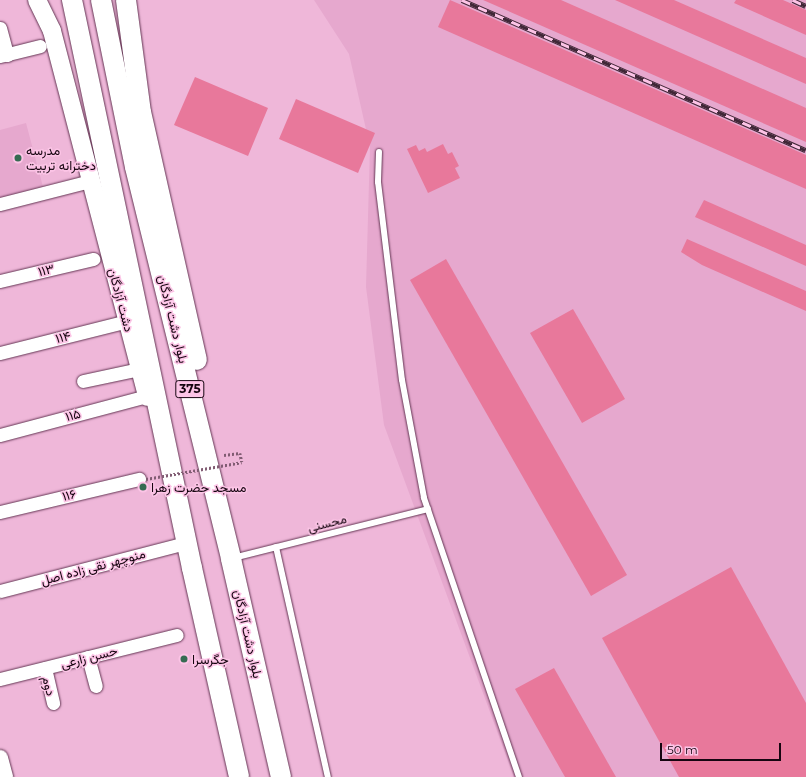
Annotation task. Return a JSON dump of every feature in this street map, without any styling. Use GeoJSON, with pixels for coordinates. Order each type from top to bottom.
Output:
{"type":"FeatureCollection","features":[{"type":"Feature","properties":{"kind":"main road","name":"دشت آزادگان"},"geometry":{"type":"LineString","coordinates":[[37,0],[52,31],[192,568]]}},
{"type":"Feature","properties":{"kind":"main road","name":"375"},"geometry":{"type":"LineString","coordinates":[[72,0],[192,568],[239,777]]}},
{"type":"Feature","properties":{"kind":"main road","name":"بلوار دشت آزادگان"},"geometry":{"type":"LineString","coordinates":[[101,0],[135,167],[232,559],[281,777]]}},
{"type":"Feature","properties":{"kind":"main road"},"geometry":{"type":"LineString","coordinates":[[126,0],[141,112],[151,163],[219,456],[232,559]]}},
{"type":"Feature","properties":{"kind":"street"},"geometry":{"type":"LineString","coordinates":[[0,28],[3,55],[40,46]]}},
{"type":"Feature","properties":{"kind":"street"},"geometry":{"type":"LineString","coordinates":[[0,204],[90,181]]}},
{"type":"Feature","properties":{"kind":"street","name":"۱۱۳"},"geometry":{"type":"LineString","coordinates":[[0,281],[92,259]]}},
{"type":"Feature","properties":{"kind":"street","name":"۱۱۴"},"geometry":{"type":"LineString","coordinates":[[0,352],[127,321]]}},
{"type":"Feature","properties":{"kind":"street"},"geometry":{"type":"LineString","coordinates":[[83,380],[139,369]]}},
{"type":"Feature","properties":{"kind":"street","name":"۱۱۵"},"geometry":{"type":"LineString","coordinates":[[0,435],[146,396]]}},
{"type":"Feature","properties":{"kind":"street","name":"۱۱۶"},"geometry":{"type":"LineString","coordinates":[[0,512],[142,479]]}},
{"type":"Feature","properties":{"kind":"street","name":"منوچهر نقی‌ زاده اصل"},"geometry":{"type":"LineString","coordinates":[[0,591],[185,543]]}},
{"type":"Feature","properties":{"kind":"street","name":"حسن زارعی"},"geometry":{"type":"LineString","coordinates":[[0,679],[177,635]]}},
{"type":"Feature","properties":{"kind":"street"},"geometry":{"type":"LineString","coordinates":[[88,657],[96,686]]}},
{"type":"Feature","properties":{"kind":"street","name":"دوم"},"geometry":{"type":"LineString","coordinates":[[45,668],[53,703]]}},
{"type":"Feature","properties":{"kind":"street"},"geometry":{"type":"LineString","coordinates":[[0,758],[5,777]]}},
{"type":"Feature","properties":{"kind":"lane"},"geometry":{"type":"LineString","coordinates":[[379,152],[378,182],[402,380],[428,509],[519,777]]}},
{"type":"Feature","properties":{"kind":"lane","name":"محسنی"},"geometry":{"type":"LineString","coordinates":[[232,559],[428,509]]}},
{"type":"Feature","properties":{"kind":"lane"},"geometry":{"type":"LineString","coordinates":[[276,548],[328,777]]}},
{"type":"Feature","properties":{"kind":"path"},"geometry":{"type":"LineString","coordinates":[[142,479],[242,462],[240,453],[219,456]]}},
{"type":"Feature","properties":{"kind":"shaded area"},"geometry":{"type":"Polygon","coordinates":[[[314,0],[806,0],[806,777],[514,777],[384,425],[366,287],[370,147],[349,54],[314,0]]]}},
{"type":"Feature","properties":{"kind":"shaded area","name":"مدرسه دخترانه تربیت"},"geometry":{"type":"Polygon","coordinates":[[[26,123],[43,187],[0,198],[0,130],[26,123]]]}},
{"type":"Feature","properties":{"kind":"building"},"geometry":{"type":"Polygon","coordinates":[[[450,0],[806,155],[806,189],[438,27],[450,0]]]}},
{"type":"Feature","properties":{"kind":"building"},"geometry":{"type":"Polygon","coordinates":[[[483,0],[561,0],[806,108],[806,142],[483,0]]]}},
{"type":"Feature","properties":{"kind":"building"},"geometry":{"type":"Polygon","coordinates":[[[615,0],[674,0],[806,58],[806,84],[615,0]]]}},
{"type":"Feature","properties":{"kind":"building"},"geometry":{"type":"Polygon","coordinates":[[[736,0],[783,0],[806,10],[806,35],[734,3],[736,0]]]}},
{"type":"Feature","properties":{"kind":"building"},"geometry":{"type":"Polygon","coordinates":[[[195,77],[268,108],[248,156],[174,125],[195,77]]]}},
{"type":"Feature","properties":{"kind":"building"},"geometry":{"type":"Polygon","coordinates":[[[296,99],[375,133],[358,173],[279,139],[296,99]]]}},
{"type":"Feature","properties":{"kind":"building"},"geometry":{"type":"Polygon","coordinates":[[[443,144],[448,154],[452,152],[459,166],[455,168],[460,178],[428,193],[407,149],[416,145],[419,151],[425,148],[427,152],[443,144]]]}},
{"type":"Feature","properties":{"kind":"building"},"geometry":{"type":"Polygon","coordinates":[[[704,200],[806,245],[806,266],[695,217],[704,200]]]}},
{"type":"Feature","properties":{"kind":"building"},"geometry":{"type":"Polygon","coordinates":[[[687,239],[806,291],[806,311],[702,265],[681,252],[687,239]]]}},
{"type":"Feature","properties":{"kind":"building"},"geometry":{"type":"Polygon","coordinates":[[[446,259],[627,575],[591,596],[410,280],[446,259]]]}},
{"type":"Feature","properties":{"kind":"building"},"geometry":{"type":"Polygon","coordinates":[[[573,309],[625,399],[582,423],[530,333],[573,309]]]}},
{"type":"Feature","properties":{"kind":"building"},"geometry":{"type":"Polygon","coordinates":[[[731,567],[806,703],[806,777],[679,777],[602,638],[731,567]]]}},
{"type":"Feature","properties":{"kind":"building"},"geometry":{"type":"Polygon","coordinates":[[[554,668],[616,777],[565,777],[515,689],[554,668]]]}},
{"type":"Feature","properties":{"kind":"railway"},"geometry":{"type":"LineString","coordinates":[[462,0],[806,150]]}},
{"type":"Feature","properties":{"kind":"railway"},"geometry":{"type":"LineString","coordinates":[[793,0],[806,6]]}},
{"type":"Feature","properties":{"kind":"place","name":"مدرسه دخترانه تربیت"},"geometry":{"type":"Point","coordinates":[18,158]}},
{"type":"Feature","properties":{"kind":"place","name":"مسجد حضرت زهرا"},"geometry":{"type":"Point","coordinates":[143,487]}},
{"type":"Feature","properties":{"kind":"place","name":"جگرسرا"},"geometry":{"type":"Point","coordinates":[184,659]}}]}
